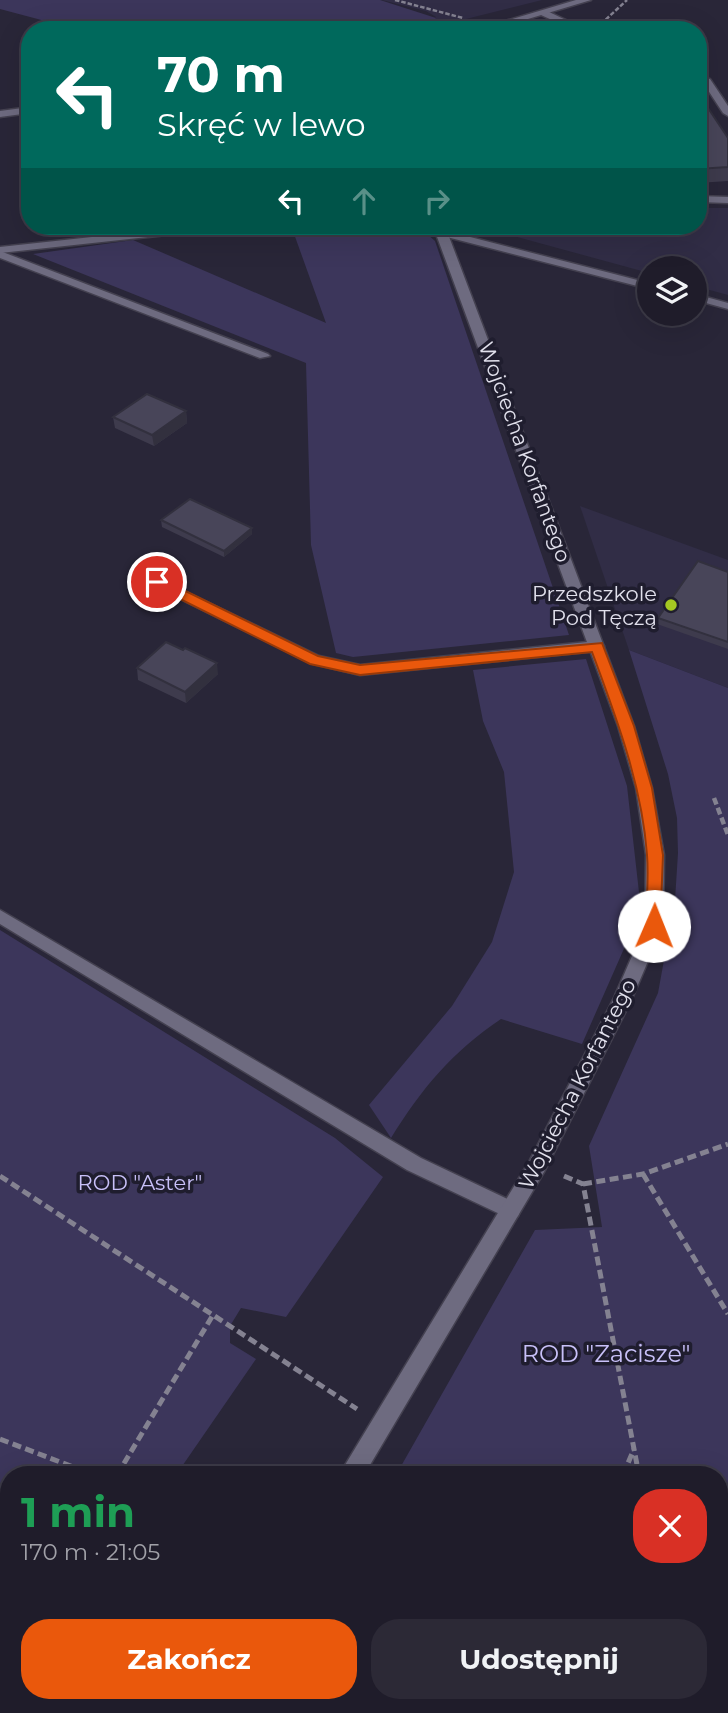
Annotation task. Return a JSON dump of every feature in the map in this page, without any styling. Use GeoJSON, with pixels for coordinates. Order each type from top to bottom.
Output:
{"type":"FeatureCollection","features":[{"type":"Feature","properties":{"kind":"street"},"geometry":{"type":"LineString","coordinates":[[513,21],[586,0]]}},
{"type":"Feature","properties":{"kind":"street"},"geometry":{"type":"LineString","coordinates":[[544,13],[562,21]]}},
{"type":"Feature","properties":{"kind":"street"},"geometry":{"type":"LineString","coordinates":[[0,114],[21,111]]}},
{"type":"Feature","properties":{"kind":"street"},"geometry":{"type":"LineString","coordinates":[[0,252],[145,235]]}},
{"type":"Feature","properties":{"kind":"street","name":"Wojciecha Korfantego"},"geometry":{"type":"LineString","coordinates":[[357,1466],[537,1166],[622,1001],[654,926],[655,855],[644,788],[626,726],[443,235]]}},
{"type":"Feature","properties":{"kind":"lane"},"geometry":{"type":"LineString","coordinates":[[707,81],[728,113]]}},
{"type":"Feature","properties":{"kind":"lane"},"geometry":{"type":"LineString","coordinates":[[707,199],[728,200]]}},
{"type":"Feature","properties":{"kind":"lane"},"geometry":{"type":"LineString","coordinates":[[463,235],[637,283]]}},
{"type":"Feature","properties":{"kind":"lane"},"geometry":{"type":"LineString","coordinates":[[0,252],[264,356]]}},
{"type":"Feature","properties":{"kind":"lane"},"geometry":{"type":"LineString","coordinates":[[707,300],[728,306]]}},
{"type":"Feature","properties":{"kind":"lane"},"geometry":{"type":"LineString","coordinates":[[157,582],[315,660],[360,670],[597,646]]}},
{"type":"Feature","properties":{"kind":"lane"},"geometry":{"type":"LineString","coordinates":[[0,916],[414,1164],[511,1210]]}},
{"type":"Feature","properties":{"kind":"path"},"geometry":{"type":"LineString","coordinates":[[395,0],[475,21]]}},
{"type":"Feature","properties":{"kind":"path"},"geometry":{"type":"LineString","coordinates":[[605,21],[627,0]]}},
{"type":"Feature","properties":{"kind":"path"},"geometry":{"type":"LineString","coordinates":[[714,798],[728,835]]}},
{"type":"Feature","properties":{"kind":"path"},"geometry":{"type":"LineString","coordinates":[[537,1166],[583,1184],[643,1174],[728,1144]]}},
{"type":"Feature","properties":{"kind":"path"},"geometry":{"type":"LineString","coordinates":[[643,1174],[728,1314]]}},
{"type":"Feature","properties":{"kind":"path"},"geometry":{"type":"LineString","coordinates":[[0,1176],[382,1425]]}},
{"type":"Feature","properties":{"kind":"path"},"geometry":{"type":"LineString","coordinates":[[583,1184],[638,1466]]}},
{"type":"Feature","properties":{"kind":"path"},"geometry":{"type":"LineString","coordinates":[[122,1466],[213,1315]]}},
{"type":"Feature","properties":{"kind":"path"},"geometry":{"type":"LineString","coordinates":[[0,1439],[70,1466]]}},
{"type":"Feature","properties":{"kind":"path"},"geometry":{"type":"LineString","coordinates":[[627,1466],[635,1448]]}},
{"type":"Feature","properties":{"kind":"shaded area"},"geometry":{"type":"Polygon","coordinates":[[[382,0],[542,0],[458,21],[433,21],[436,17],[426,11],[382,0]]]}},
{"type":"Feature","properties":{"kind":"shaded area"},"geometry":{"type":"Polygon","coordinates":[[[707,208],[728,208],[728,295],[707,289],[707,256],[637,256],[637,270],[510,235],[707,235],[707,208]]]}},
{"type":"Feature","properties":{"kind":"shaded area","name":"Przedszkole Pod Tęczą"},"geometry":{"type":"Polygon","coordinates":[[[580,506],[728,560],[728,688],[629,650],[580,506]]]}},
{"type":"Feature","properties":{"kind":"green space"},"geometry":{"type":"Polygon","coordinates":[[[0,0],[380,0],[436,18],[433,21],[45,21],[0,9],[0,0]]]}},
{"type":"Feature","properties":{"kind":"green space"},"geometry":{"type":"Polygon","coordinates":[[[294,235],[428,235],[435,241],[569,635],[353,657],[336,653],[311,545],[306,363],[33,254],[133,240],[326,323],[294,235]]]}},
{"type":"Feature","properties":{"kind":"green space","name":"ROD \"Zacisze\""},"geometry":{"type":"Polygon","coordinates":[[[629,650],[728,688],[728,1466],[401,1466],[535,1230],[602,1227],[589,1146],[658,993],[675,900],[677,818],[668,774],[629,650]]]}},
{"type":"Feature","properties":{"kind":"green space"},"geometry":{"type":"Polygon","coordinates":[[[586,659],[627,786],[641,910],[582,1044],[501,1019],[468,1044],[439,1072],[391,1138],[369,1105],[452,1006],[492,942],[514,872],[504,772],[483,721],[473,670],[586,659]]]}},
{"type":"Feature","properties":{"kind":"green space","name":"ROD \"Aster\""},"geometry":{"type":"Polygon","coordinates":[[[0,930],[335,1138],[383,1177],[286,1317],[241,1308],[230,1326],[230,1343],[256,1359],[182,1466],[0,1466],[0,930]]]}},
{"type":"Feature","properties":{"kind":"building"},"geometry":{"type":"Polygon","coordinates":[[[707,106],[728,138],[728,167],[707,168],[707,106]]]}},
{"type":"Feature","properties":{"kind":"building"},"geometry":{"type":"Polygon","coordinates":[[[147,394],[186,411],[152,435],[113,417],[147,394]]]}},
{"type":"Feature","properties":{"kind":"building"},"geometry":{"type":"Polygon","coordinates":[[[190,499],[252,528],[224,551],[161,520],[190,499]]]}},
{"type":"Feature","properties":{"kind":"building","name":"Przedszkole Pod Tęczą"},"geometry":{"type":"Polygon","coordinates":[[[698,561],[728,572],[728,642],[658,618],[698,561]]]}},
{"type":"Feature","properties":{"kind":"building"},"geometry":{"type":"Polygon","coordinates":[[[166,642],[217,663],[185,692],[137,668],[166,642]]]}},
{"type":"Feature","properties":{"kind":"place","name":"Przedszkole Pod Tęczą"},"geometry":{"type":"Point","coordinates":[671,605]}},
{"type":"Feature","properties":{"kind":"route"},"geometry":{"type":"LineString","coordinates":[[157,582],[315,660],[360,670],[597,646],[626,726],[644,788],[655,855],[654,926]]}}]}
